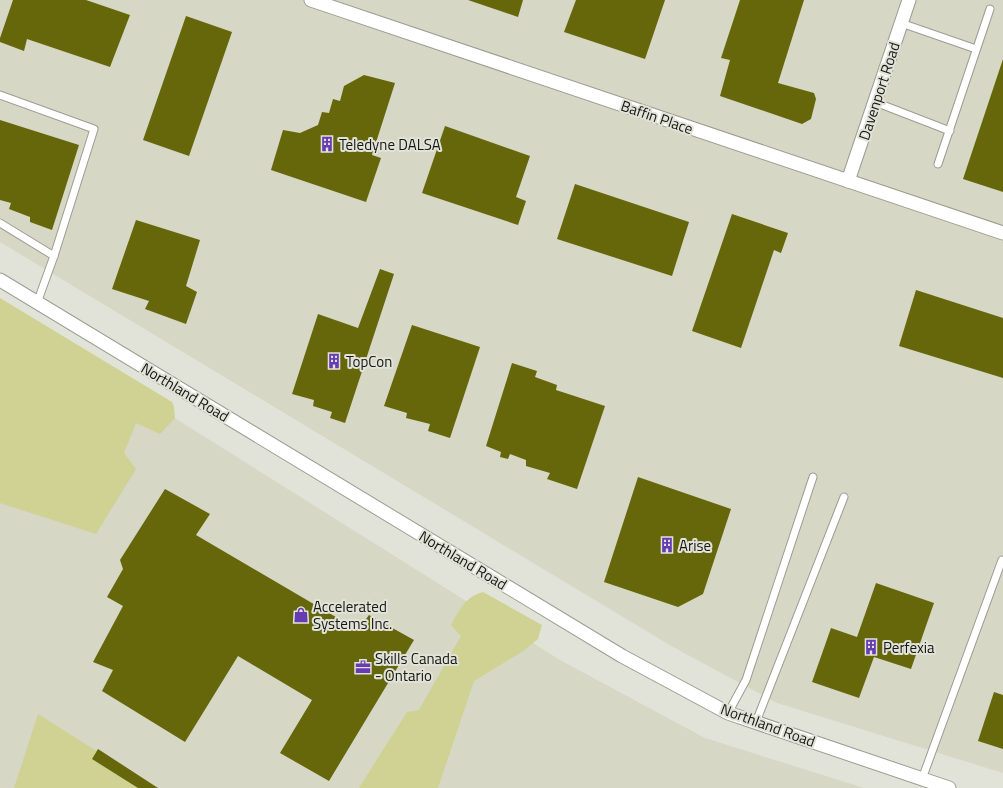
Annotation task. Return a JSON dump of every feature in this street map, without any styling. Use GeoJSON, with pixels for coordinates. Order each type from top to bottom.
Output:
{"type":"FeatureCollection","features":[{"type":"Feature","properties":{"kind":"street","name":"Baffin Place"},"geometry":{"type":"LineString","coordinates":[[311,0],[1003,233]]}},
{"type":"Feature","properties":{"kind":"street","name":"Davenport Road"},"geometry":{"type":"LineString","coordinates":[[848,181],[909,0]]}},
{"type":"Feature","properties":{"kind":"street","name":"Northland Road"},"geometry":{"type":"LineString","coordinates":[[0,280],[622,656],[728,713],[950,788]]}},
{"type":"Feature","properties":{"kind":"lane"},"geometry":{"type":"LineString","coordinates":[[938,164],[990,9]]}},
{"type":"Feature","properties":{"kind":"lane"},"geometry":{"type":"LineString","coordinates":[[901,23],[976,49]]}},
{"type":"Feature","properties":{"kind":"lane"},"geometry":{"type":"LineString","coordinates":[[0,95],[94,130],[54,256],[37,303]]}},
{"type":"Feature","properties":{"kind":"lane"},"geometry":{"type":"LineString","coordinates":[[875,102],[950,131]]}},
{"type":"Feature","properties":{"kind":"lane"},"geometry":{"type":"LineString","coordinates":[[0,223],[54,256]]}},
{"type":"Feature","properties":{"kind":"lane"},"geometry":{"type":"LineString","coordinates":[[728,713],[746,680],[813,477]]}},
{"type":"Feature","properties":{"kind":"lane"},"geometry":{"type":"LineString","coordinates":[[756,722],[844,498]]}},
{"type":"Feature","properties":{"kind":"lane"},"geometry":{"type":"LineString","coordinates":[[922,779],[1002,560]]}},
{"type":"Feature","properties":{"kind":"shaded area"},"geometry":{"type":"Polygon","coordinates":[[[0,0],[1003,0],[1003,773],[777,703],[673,647],[0,242],[0,0]]]}},
{"type":"Feature","properties":{"kind":"shaded area"},"geometry":{"type":"Polygon","coordinates":[[[0,319],[146,400],[560,660],[705,738],[864,788],[0,788],[0,319]]]}},
{"type":"Feature","properties":{"kind":"green space"},"geometry":{"type":"Polygon","coordinates":[[[0,298],[172,402],[175,418],[160,434],[136,423],[124,453],[136,469],[96,534],[0,503],[0,298]]]}},
{"type":"Feature","properties":{"kind":"green space"},"geometry":{"type":"Polygon","coordinates":[[[483,592],[542,625],[538,639],[523,651],[474,681],[438,788],[359,788],[407,712],[419,710],[461,636],[451,625],[460,609],[467,600],[483,592]]]}},
{"type":"Feature","properties":{"kind":"green space"},"geometry":{"type":"Polygon","coordinates":[[[38,714],[155,788],[14,788],[38,714]]]}},
{"type":"Feature","properties":{"kind":"building"},"geometry":{"type":"Polygon","coordinates":[[[13,0],[86,0],[130,15],[110,67],[27,39],[24,51],[0,42],[13,0]]]}},
{"type":"Feature","properties":{"kind":"building"},"geometry":{"type":"Polygon","coordinates":[[[468,0],[523,0],[518,17],[468,0]]]}},
{"type":"Feature","properties":{"kind":"building"},"geometry":{"type":"Polygon","coordinates":[[[576,0],[665,0],[645,59],[564,32],[576,0]]]}},
{"type":"Feature","properties":{"kind":"building"},"geometry":{"type":"Polygon","coordinates":[[[740,0],[804,0],[778,83],[814,93],[816,99],[811,119],[802,124],[720,96],[730,60],[721,58],[740,0]]]}},
{"type":"Feature","properties":{"kind":"building"},"geometry":{"type":"Polygon","coordinates":[[[186,16],[232,32],[189,156],[143,140],[186,16]]]}},
{"type":"Feature","properties":{"kind":"building"},"geometry":{"type":"Polygon","coordinates":[[[1003,59],[1003,192],[963,179],[1003,59]]]}},
{"type":"Feature","properties":{"kind":"building","name":"Teledyne DALSA"},"geometry":{"type":"Polygon","coordinates":[[[364,75],[395,83],[372,155],[381,158],[366,202],[271,170],[283,130],[300,133],[318,125],[322,112],[329,113],[333,99],[340,101],[344,86],[364,75]]]}},
{"type":"Feature","properties":{"kind":"building"},"geometry":{"type":"Polygon","coordinates":[[[0,120],[79,145],[52,230],[30,222],[30,217],[9,209],[11,203],[0,200],[0,120]]]}},
{"type":"Feature","properties":{"kind":"building"},"geometry":{"type":"Polygon","coordinates":[[[445,126],[530,156],[516,197],[526,201],[518,225],[422,193],[445,126]]]}},
{"type":"Feature","properties":{"kind":"building"},"geometry":{"type":"Polygon","coordinates":[[[575,184],[689,222],[672,276],[557,239],[575,184]]]}},
{"type":"Feature","properties":{"kind":"building"},"geometry":{"type":"Polygon","coordinates":[[[732,214],[788,233],[781,253],[774,250],[741,348],[692,331],[732,214]]]}},
{"type":"Feature","properties":{"kind":"building"},"geometry":{"type":"Polygon","coordinates":[[[136,220],[200,240],[186,286],[197,292],[186,324],[145,309],[149,301],[112,289],[136,220]]]}},
{"type":"Feature","properties":{"kind":"building","name":"TopCon"},"geometry":{"type":"Polygon","coordinates":[[[380,269],[394,274],[345,423],[330,418],[332,412],[313,406],[314,400],[292,394],[318,314],[358,328],[380,269]]]}},
{"type":"Feature","properties":{"kind":"building"},"geometry":{"type":"Polygon","coordinates":[[[916,290],[1003,318],[1003,378],[899,346],[916,290]]]}},
{"type":"Feature","properties":{"kind":"building"},"geometry":{"type":"Polygon","coordinates":[[[412,325],[480,347],[450,438],[428,431],[430,424],[406,418],[407,413],[384,406],[412,325]]]}},
{"type":"Feature","properties":{"kind":"building"},"geometry":{"type":"Polygon","coordinates":[[[512,363],[537,371],[535,377],[557,385],[556,390],[605,406],[577,489],[547,479],[550,473],[526,466],[526,460],[510,454],[508,459],[500,457],[501,452],[486,446],[512,363]]]}},
{"type":"Feature","properties":{"kind":"building","name":"Arise"},"geometry":{"type":"Polygon","coordinates":[[[638,477],[731,509],[703,594],[678,607],[604,582],[638,477]]]}},
{"type":"Feature","properties":{"kind":"building"},"geometry":{"type":"Polygon","coordinates":[[[165,489],[210,514],[196,535],[358,630],[369,615],[414,640],[329,781],[280,753],[312,700],[238,656],[185,742],[102,691],[113,670],[93,662],[123,606],[107,597],[123,569],[120,560],[165,489]]]}},
{"type":"Feature","properties":{"kind":"building","name":"Perfexia"},"geometry":{"type":"Polygon","coordinates":[[[876,583],[934,603],[911,669],[874,657],[859,698],[812,682],[831,628],[857,637],[876,583]]]}},
{"type":"Feature","properties":{"kind":"building"},"geometry":{"type":"Polygon","coordinates":[[[994,692],[1003,695],[1003,749],[978,741],[994,692]]]}},
{"type":"Feature","properties":{"kind":"building"},"geometry":{"type":"Polygon","coordinates":[[[98,749],[158,788],[138,788],[92,759],[98,749]]]}},
{"type":"Feature","properties":{"kind":"place","name":"Teledyne DALSA"},"geometry":{"type":"Point","coordinates":[327,144]}},
{"type":"Feature","properties":{"kind":"place","name":"TopCon"},"geometry":{"type":"Point","coordinates":[334,361]}},
{"type":"Feature","properties":{"kind":"place","name":"Arise"},"geometry":{"type":"Point","coordinates":[667,545]}},
{"type":"Feature","properties":{"kind":"place","name":"Accelerated Systems Inc."},"geometry":{"type":"Point","coordinates":[301,615]}},
{"type":"Feature","properties":{"kind":"place","name":"Perfexia"},"geometry":{"type":"Point","coordinates":[871,647]}},
{"type":"Feature","properties":{"kind":"place","name":"Skills Canada - Ontario"},"geometry":{"type":"Point","coordinates":[363,667]}}]}
